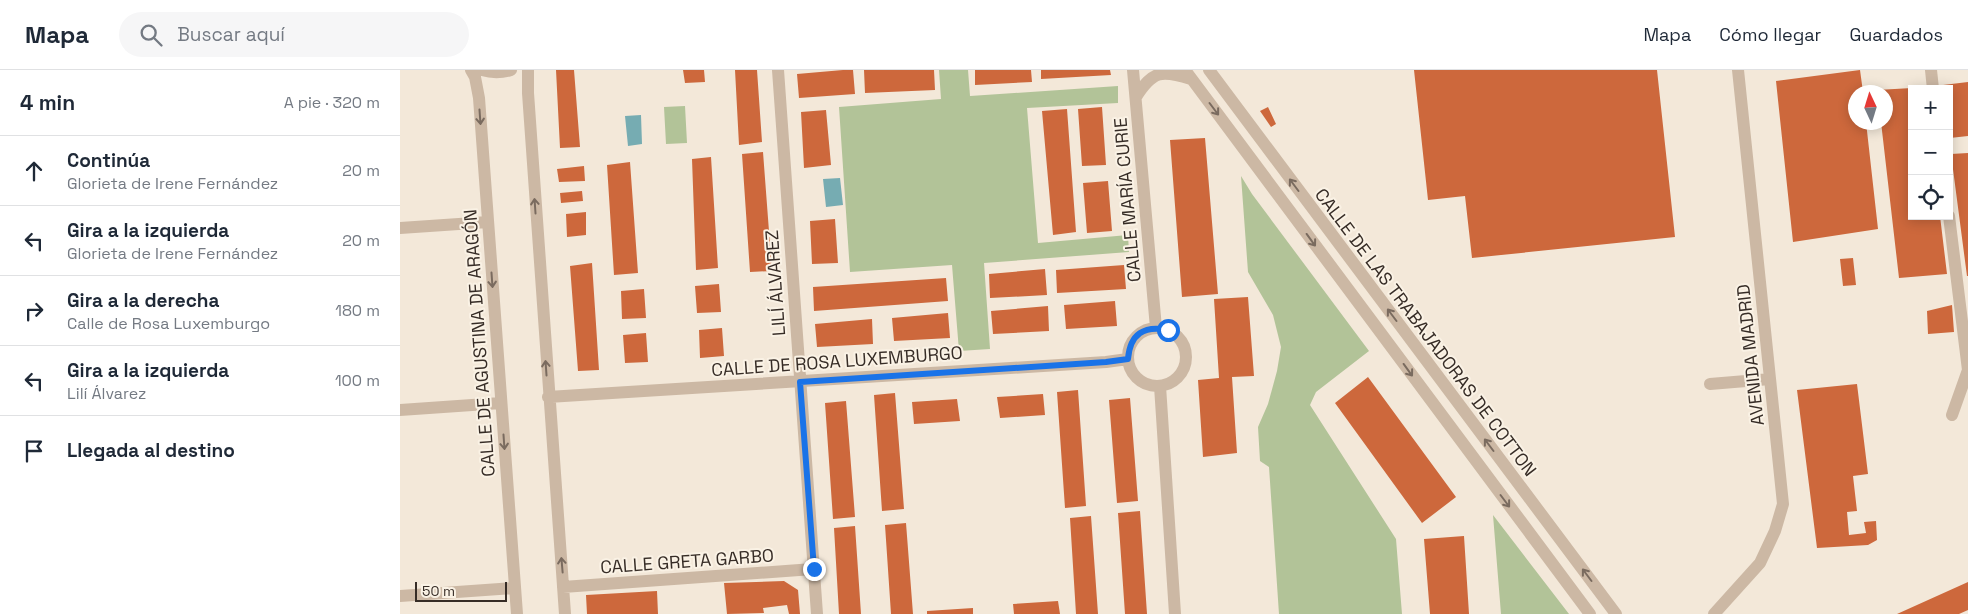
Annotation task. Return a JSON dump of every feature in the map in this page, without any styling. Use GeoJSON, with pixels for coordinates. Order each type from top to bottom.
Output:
{"type":"FeatureCollection","features":[{"type":"Feature","properties":{"kind":"street","name":"CALLE DE AGUSTINA DE ARAGÓN"},"geometry":{"type":"LineString","coordinates":[[471,70],[475,77],[479,98],[517,614]]}},
{"type":"Feature","properties":{"kind":"street"},"geometry":{"type":"LineString","coordinates":[[482,70],[491,72],[511,70]]}},
{"type":"Feature","properties":{"kind":"street"},"geometry":{"type":"LineString","coordinates":[[528,70],[548,397],[565,614]]}},
{"type":"Feature","properties":{"kind":"street","name":"LILÍ ÁLVAREZ"},"geometry":{"type":"LineString","coordinates":[[778,70],[817,614]]}},
{"type":"Feature","properties":{"kind":"street","name":"CALLE MARÍA CURIE"},"geometry":{"type":"LineString","coordinates":[[1134,70],[1156,328]]}},
{"type":"Feature","properties":{"kind":"street","name":"CALLE DE LAS TRABAJADORAS DE COTTON"},"geometry":{"type":"LineString","coordinates":[[1209,70],[1616,614]]}},
{"type":"Feature","properties":{"kind":"street","name":"AVENIDA MADRID"},"geometry":{"type":"LineString","coordinates":[[1714,614],[1760,563],[1775,532],[1783,504],[1738,70]]}},
{"type":"Feature","properties":{"kind":"street"},"geometry":{"type":"LineString","coordinates":[[1931,70],[1933,85]]}},
{"type":"Feature","properties":{"kind":"street"},"geometry":{"type":"LineString","coordinates":[[1136,97],[1146,82],[1159,72],[1188,74]]}},
{"type":"Feature","properties":{"kind":"street","name":"CALLE DE LAS TRABAJADORAS DE COTTON"},"geometry":{"type":"LineString","coordinates":[[1188,74],[1590,614]]}},
{"type":"Feature","properties":{"kind":"street"},"geometry":{"type":"LineString","coordinates":[[1949,220],[1968,370],[1952,415]]}},
{"type":"Feature","properties":{"kind":"street"},"geometry":{"type":"LineString","coordinates":[[400,228],[488,222]]}},
{"type":"Feature","properties":{"kind":"street"},"geometry":{"type":"LineString","coordinates":[[1156,328],[1168,330],[1177,336],[1182,343],[1185,353],[1184,366],[1179,375],[1172,381],[1160,386],[1147,384],[1137,377],[1130,369],[1128,359],[1132,341],[1146,330],[1156,328]]}},
{"type":"Feature","properties":{"kind":"street","name":"CALLE DE ROSA LUXEMBURGO"},"geometry":{"type":"LineString","coordinates":[[548,397],[1106,362],[1128,359]]}},
{"type":"Feature","properties":{"kind":"street"},"geometry":{"type":"LineString","coordinates":[[1710,384],[1770,379]]}},
{"type":"Feature","properties":{"kind":"street"},"geometry":{"type":"LineString","coordinates":[[1160,386],[1175,614]]}},
{"type":"Feature","properties":{"kind":"street"},"geometry":{"type":"LineString","coordinates":[[400,410],[501,403]]}},
{"type":"Feature","properties":{"kind":"street","name":"CALLE GRETA GARBO"},"geometry":{"type":"LineString","coordinates":[[563,588],[814,569]]}},
{"type":"Feature","properties":{"kind":"street"},"geometry":{"type":"LineString","coordinates":[[400,596],[515,588]]}},
{"type":"Feature","properties":{"kind":"green space"},"geometry":{"type":"Polygon","coordinates":[[[939,70],[968,70],[970,96],[1118,86],[1118,103],[1027,108],[1038,243],[1128,235],[1129,252],[984,263],[990,349],[959,351],[952,265],[850,272],[839,107],[941,99],[939,70]]]}},
{"type":"Feature","properties":{"kind":"green space"},"geometry":{"type":"Polygon","coordinates":[[[685,106],[687,143],[666,144],[664,107],[685,106]]]}},
{"type":"Feature","properties":{"kind":"green space"},"geometry":{"type":"Polygon","coordinates":[[[1241,176],[1252,194],[1369,351],[1316,392],[1310,405],[1396,539],[1402,614],[1279,614],[1269,467],[1260,461],[1258,427],[1268,404],[1281,347],[1273,315],[1248,272],[1241,176]]]}},
{"type":"Feature","properties":{"kind":"green space"},"geometry":{"type":"Polygon","coordinates":[[[1493,515],[1569,614],[1501,614],[1493,515]]]}},
{"type":"Feature","properties":{"kind":"water"},"geometry":{"type":"Polygon","coordinates":[[[641,115],[642,144],[628,146],[625,116],[641,115]]]}},
{"type":"Feature","properties":{"kind":"water"},"geometry":{"type":"Polygon","coordinates":[[[840,178],[843,205],[826,207],[823,179],[840,178]]]}},
{"type":"Feature","properties":{"kind":"building"},"geometry":{"type":"Polygon","coordinates":[[[556,70],[574,70],[580,147],[560,148],[556,70]]]}},
{"type":"Feature","properties":{"kind":"building"},"geometry":{"type":"Polygon","coordinates":[[[683,70],[704,70],[705,82],[685,83],[683,70]]]}},
{"type":"Feature","properties":{"kind":"building"},"geometry":{"type":"Polygon","coordinates":[[[735,70],[757,70],[762,142],[739,145],[735,70]]]}},
{"type":"Feature","properties":{"kind":"building"},"geometry":{"type":"Polygon","coordinates":[[[853,70],[855,94],[799,98],[797,74],[853,70]]]}},
{"type":"Feature","properties":{"kind":"building"},"geometry":{"type":"Polygon","coordinates":[[[864,70],[934,70],[935,90],[865,93],[864,70]]]}},
{"type":"Feature","properties":{"kind":"building"},"geometry":{"type":"Polygon","coordinates":[[[975,70],[1031,70],[1032,82],[975,85],[975,70]]]}},
{"type":"Feature","properties":{"kind":"building"},"geometry":{"type":"Polygon","coordinates":[[[1041,70],[1110,70],[1111,75],[1041,79],[1041,70]]]}},
{"type":"Feature","properties":{"kind":"building"},"geometry":{"type":"Polygon","coordinates":[[[1414,70],[1657,70],[1675,237],[1472,258],[1465,196],[1428,200],[1414,70]]]}},
{"type":"Feature","properties":{"kind":"building"},"geometry":{"type":"Polygon","coordinates":[[[1860,70],[1862,85],[1848,85],[1848,130],[1867,130],[1878,229],[1793,242],[1776,81],[1860,70]]]}},
{"type":"Feature","properties":{"kind":"building"},"geometry":{"type":"Polygon","coordinates":[[[1968,82],[1968,136],[1953,138],[1953,85],[1943,85],[1968,82]]]}},
{"type":"Feature","properties":{"kind":"building"},"geometry":{"type":"Polygon","coordinates":[[[1908,88],[1908,220],[1940,220],[1947,274],[1899,278],[1882,130],[1893,130],[1893,89],[1908,88]]]}},
{"type":"Feature","properties":{"kind":"building"},"geometry":{"type":"Polygon","coordinates":[[[1102,107],[1106,165],[1082,166],[1078,109],[1102,107]]]}},
{"type":"Feature","properties":{"kind":"building"},"geometry":{"type":"Polygon","coordinates":[[[1268,107],[1276,124],[1271,127],[1260,111],[1268,107]]]}},
{"type":"Feature","properties":{"kind":"building"},"geometry":{"type":"Polygon","coordinates":[[[1067,109],[1076,232],[1053,235],[1042,111],[1067,109]]]}},
{"type":"Feature","properties":{"kind":"building"},"geometry":{"type":"Polygon","coordinates":[[[826,110],[831,165],[804,168],[801,112],[826,110]]]}},
{"type":"Feature","properties":{"kind":"building"},"geometry":{"type":"Polygon","coordinates":[[[1205,138],[1218,294],[1182,297],[1170,140],[1205,138]]]}},
{"type":"Feature","properties":{"kind":"building"},"geometry":{"type":"Polygon","coordinates":[[[763,152],[772,271],[750,272],[742,154],[763,152]]]}},
{"type":"Feature","properties":{"kind":"building"},"geometry":{"type":"Polygon","coordinates":[[[1968,153],[1968,276],[1953,169],[1953,154],[1968,153]]]}},
{"type":"Feature","properties":{"kind":"building"},"geometry":{"type":"Polygon","coordinates":[[[711,157],[718,268],[696,270],[692,159],[711,157]]]}},
{"type":"Feature","properties":{"kind":"building"},"geometry":{"type":"Polygon","coordinates":[[[630,162],[638,273],[614,275],[607,165],[630,162]]]}},
{"type":"Feature","properties":{"kind":"building"},"geometry":{"type":"Polygon","coordinates":[[[584,166],[585,181],[559,182],[557,169],[584,166]]]}},
{"type":"Feature","properties":{"kind":"building"},"geometry":{"type":"Polygon","coordinates":[[[1108,181],[1112,231],[1087,233],[1083,183],[1108,181]]]}},
{"type":"Feature","properties":{"kind":"building"},"geometry":{"type":"Polygon","coordinates":[[[582,191],[583,201],[561,203],[560,193],[582,191]]]}},
{"type":"Feature","properties":{"kind":"building"},"geometry":{"type":"Polygon","coordinates":[[[586,212],[586,235],[567,237],[566,214],[586,212]]]}},
{"type":"Feature","properties":{"kind":"building"},"geometry":{"type":"Polygon","coordinates":[[[835,219],[838,263],[812,264],[810,221],[835,219]]]}},
{"type":"Feature","properties":{"kind":"building"},"geometry":{"type":"Polygon","coordinates":[[[1853,258],[1856,285],[1843,286],[1840,259],[1853,258]]]}},
{"type":"Feature","properties":{"kind":"building"},"geometry":{"type":"Polygon","coordinates":[[[592,263],[599,370],[578,371],[570,266],[592,263]]]}},
{"type":"Feature","properties":{"kind":"building"},"geometry":{"type":"Polygon","coordinates":[[[1124,265],[1126,289],[1057,293],[1056,270],[1124,265]]]}},
{"type":"Feature","properties":{"kind":"building"},"geometry":{"type":"Polygon","coordinates":[[[1045,269],[1047,295],[990,298],[989,274],[1045,269]]]}},
{"type":"Feature","properties":{"kind":"building"},"geometry":{"type":"Polygon","coordinates":[[[946,278],[948,301],[814,311],[813,287],[946,278]]]}},
{"type":"Feature","properties":{"kind":"building"},"geometry":{"type":"Polygon","coordinates":[[[719,284],[721,312],[697,313],[695,286],[719,284]]]}},
{"type":"Feature","properties":{"kind":"building"},"geometry":{"type":"Polygon","coordinates":[[[644,289],[646,318],[622,319],[621,291],[644,289]]]}},
{"type":"Feature","properties":{"kind":"building"},"geometry":{"type":"Polygon","coordinates":[[[1248,297],[1254,376],[1232,377],[1237,453],[1203,457],[1198,380],[1219,378],[1214,299],[1248,297]]]}},
{"type":"Feature","properties":{"kind":"building"},"geometry":{"type":"Polygon","coordinates":[[[1115,301],[1117,326],[1066,329],[1064,305],[1115,301]]]}},
{"type":"Feature","properties":{"kind":"building"},"geometry":{"type":"Polygon","coordinates":[[[1952,305],[1954,332],[1928,334],[1927,311],[1952,305]]]}},
{"type":"Feature","properties":{"kind":"building"},"geometry":{"type":"Polygon","coordinates":[[[1048,306],[1049,331],[993,334],[991,311],[1048,306]]]}},
{"type":"Feature","properties":{"kind":"building"},"geometry":{"type":"Polygon","coordinates":[[[948,313],[950,338],[894,341],[892,318],[948,313]]]}},
{"type":"Feature","properties":{"kind":"building"},"geometry":{"type":"Polygon","coordinates":[[[872,319],[873,344],[817,347],[815,324],[872,319]]]}},
{"type":"Feature","properties":{"kind":"building"},"geometry":{"type":"Polygon","coordinates":[[[722,328],[724,356],[700,358],[699,330],[722,328]]]}},
{"type":"Feature","properties":{"kind":"building"},"geometry":{"type":"Polygon","coordinates":[[[646,333],[648,362],[625,363],[623,335],[646,333]]]}},
{"type":"Feature","properties":{"kind":"building"},"geometry":{"type":"Polygon","coordinates":[[[1368,377],[1456,497],[1422,523],[1335,403],[1368,377]]]}},
{"type":"Feature","properties":{"kind":"building"},"geometry":{"type":"Polygon","coordinates":[[[1857,384],[1868,474],[1853,476],[1857,511],[1847,512],[1849,535],[1866,533],[1864,522],[1876,521],[1877,540],[1868,545],[1817,548],[1797,390],[1857,384]]]}},
{"type":"Feature","properties":{"kind":"building"},"geometry":{"type":"Polygon","coordinates":[[[1078,390],[1086,506],[1065,508],[1057,392],[1078,390]]]}},
{"type":"Feature","properties":{"kind":"building"},"geometry":{"type":"Polygon","coordinates":[[[895,393],[904,509],[882,511],[874,395],[895,393]]]}},
{"type":"Feature","properties":{"kind":"building"},"geometry":{"type":"Polygon","coordinates":[[[1043,394],[1045,415],[1000,418],[997,397],[1043,394]]]}},
{"type":"Feature","properties":{"kind":"building"},"geometry":{"type":"Polygon","coordinates":[[[1130,398],[1138,501],[1117,503],[1109,400],[1130,398]]]}},
{"type":"Feature","properties":{"kind":"building"},"geometry":{"type":"Polygon","coordinates":[[[957,399],[960,421],[914,424],[912,402],[957,399]]]}},
{"type":"Feature","properties":{"kind":"building"},"geometry":{"type":"Polygon","coordinates":[[[846,401],[855,517],[833,519],[825,403],[846,401]]]}},
{"type":"Feature","properties":{"kind":"building"},"geometry":{"type":"Polygon","coordinates":[[[1140,511],[1147,614],[1125,614],[1118,513],[1140,511]]]}},
{"type":"Feature","properties":{"kind":"building"},"geometry":{"type":"Polygon","coordinates":[[[1091,516],[1098,614],[1076,614],[1070,518],[1091,516]]]}},
{"type":"Feature","properties":{"kind":"building"},"geometry":{"type":"Polygon","coordinates":[[[906,523],[913,614],[891,614],[885,525],[906,523]]]}},
{"type":"Feature","properties":{"kind":"building"},"geometry":{"type":"Polygon","coordinates":[[[855,526],[861,614],[839,614],[834,528],[855,526]]]}},
{"type":"Feature","properties":{"kind":"building"},"geometry":{"type":"Polygon","coordinates":[[[1464,536],[1469,614],[1430,614],[1424,539],[1464,536]]]}},
{"type":"Feature","properties":{"kind":"building"},"geometry":{"type":"Polygon","coordinates":[[[784,581],[798,590],[800,614],[789,614],[787,605],[763,608],[764,613],[727,614],[724,583],[784,581]]]}},
{"type":"Feature","properties":{"kind":"building"},"geometry":{"type":"Polygon","coordinates":[[[1968,582],[1968,610],[1959,614],[1897,614],[1968,582]]]}},
{"type":"Feature","properties":{"kind":"building"},"geometry":{"type":"Polygon","coordinates":[[[657,591],[658,614],[587,614],[586,595],[657,591]]]}},
{"type":"Feature","properties":{"kind":"building"},"geometry":{"type":"Polygon","coordinates":[[[1058,601],[1060,614],[1014,614],[1013,604],[1058,601]]]}},
{"type":"Feature","properties":{"kind":"building"},"geometry":{"type":"Polygon","coordinates":[[[973,608],[973,614],[927,614],[927,611],[973,608]]]}},
{"type":"Feature","properties":{"kind":"route"},"geometry":{"type":"LineString","coordinates":[[814,569],[800,382],[1128,359],[1132,341],[1140,333],[1156,328],[1168,330]]}}]}
